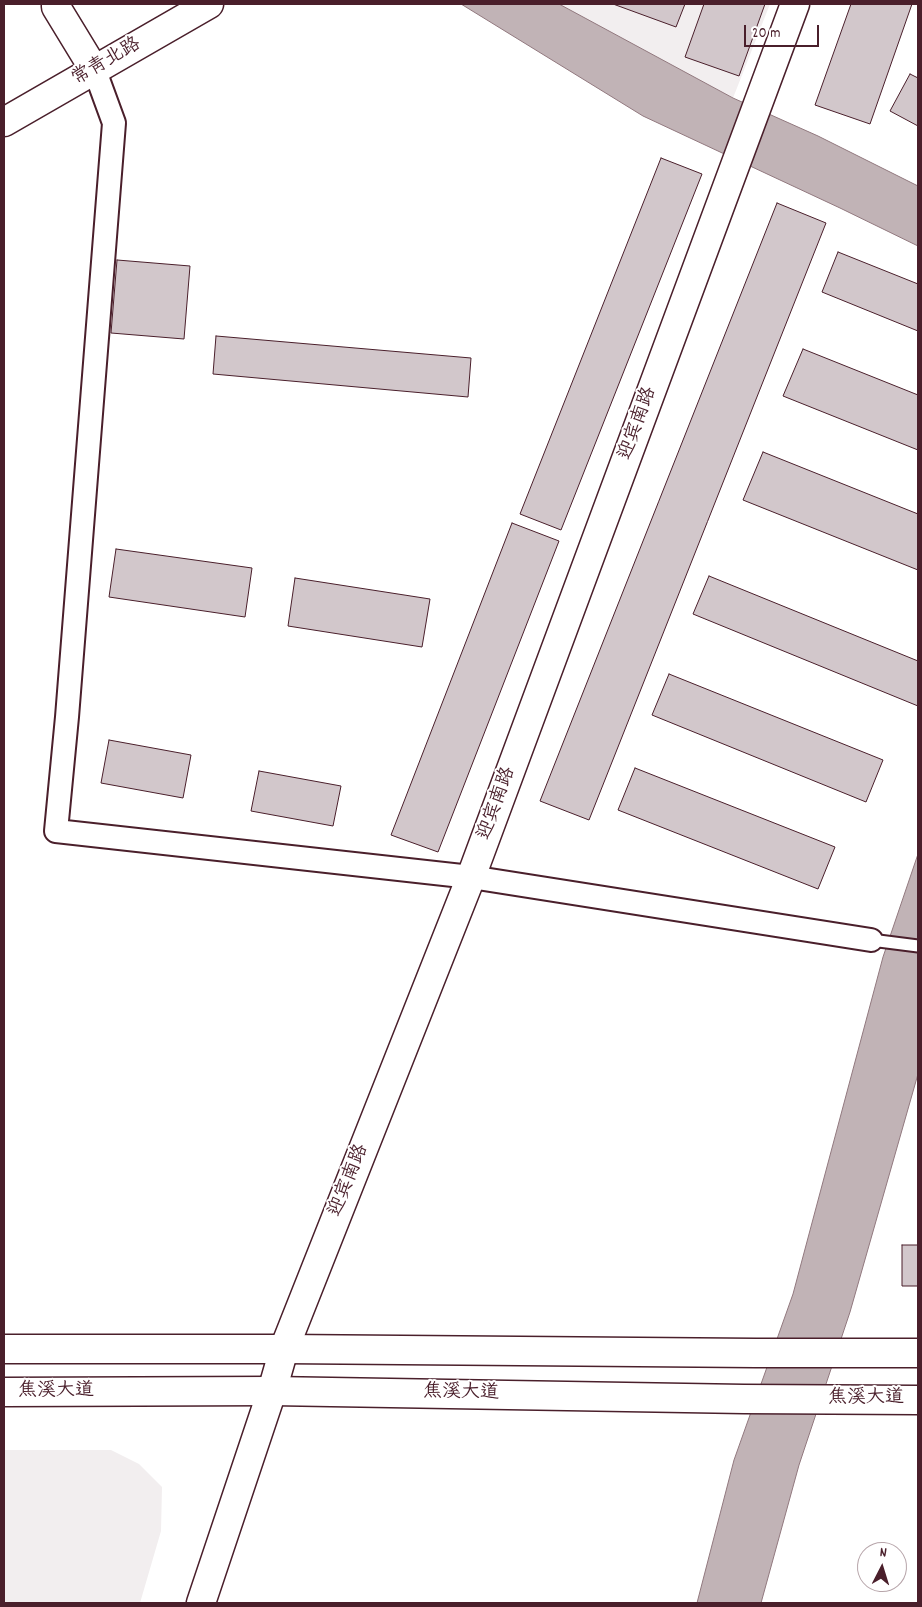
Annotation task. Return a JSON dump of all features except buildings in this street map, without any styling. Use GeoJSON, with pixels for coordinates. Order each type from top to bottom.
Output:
{"type":"FeatureCollection","features":[{"type":"Feature","properties":{"kind":"main road"},"geometry":{"type":"LineString","coordinates":[[56,4],[94,71]]}},
{"type":"Feature","properties":{"kind":"main road","name":"常青北路"},"geometry":{"type":"LineString","coordinates":[[4,122],[209,4]]}},
{"type":"Feature","properties":{"kind":"main road","name":"迎宾南路"},"geometry":{"type":"LineString","coordinates":[[201,1603],[272,1391],[284,1349],[471,877],[795,4]]}},
{"type":"Feature","properties":{"kind":"main road"},"geometry":{"type":"LineString","coordinates":[[4,1349],[918,1353]]}},
{"type":"Feature","properties":{"kind":"main road","name":"焦溪大道"},"geometry":{"type":"LineString","coordinates":[[4,1392],[272,1391],[918,1400]]}},
{"type":"Feature","properties":{"kind":"street"},"geometry":{"type":"LineString","coordinates":[[94,71],[114,123],[68,708],[56,831],[471,877],[871,940]]}},
{"type":"Feature","properties":{"kind":"lane"},"geometry":{"type":"LineString","coordinates":[[871,940],[918,946]]}},
{"type":"Feature","properties":{"kind":"shaded area"},"geometry":{"type":"Polygon","coordinates":[[[461,4],[559,4],[733,98],[818,136],[918,186],[918,246],[643,116],[461,4]]]}},
{"type":"Feature","properties":{"kind":"shaded area"},"geometry":{"type":"Polygon","coordinates":[[[558,4],[770,4],[733,98],[558,4]]]}},
{"type":"Feature","properties":{"kind":"shaded area"},"geometry":{"type":"Polygon","coordinates":[[[918,854],[918,1074],[850,1312],[799,1465],[761,1603],[697,1603],[734,1460],[793,1294],[883,957],[918,854]]]}},
{"type":"Feature","properties":{"kind":"shaded area"},"geometry":{"type":"Polygon","coordinates":[[[4,1450],[111,1450],[139,1464],[162,1487],[161,1531],[140,1603],[4,1603],[4,1450]]]}}]}
